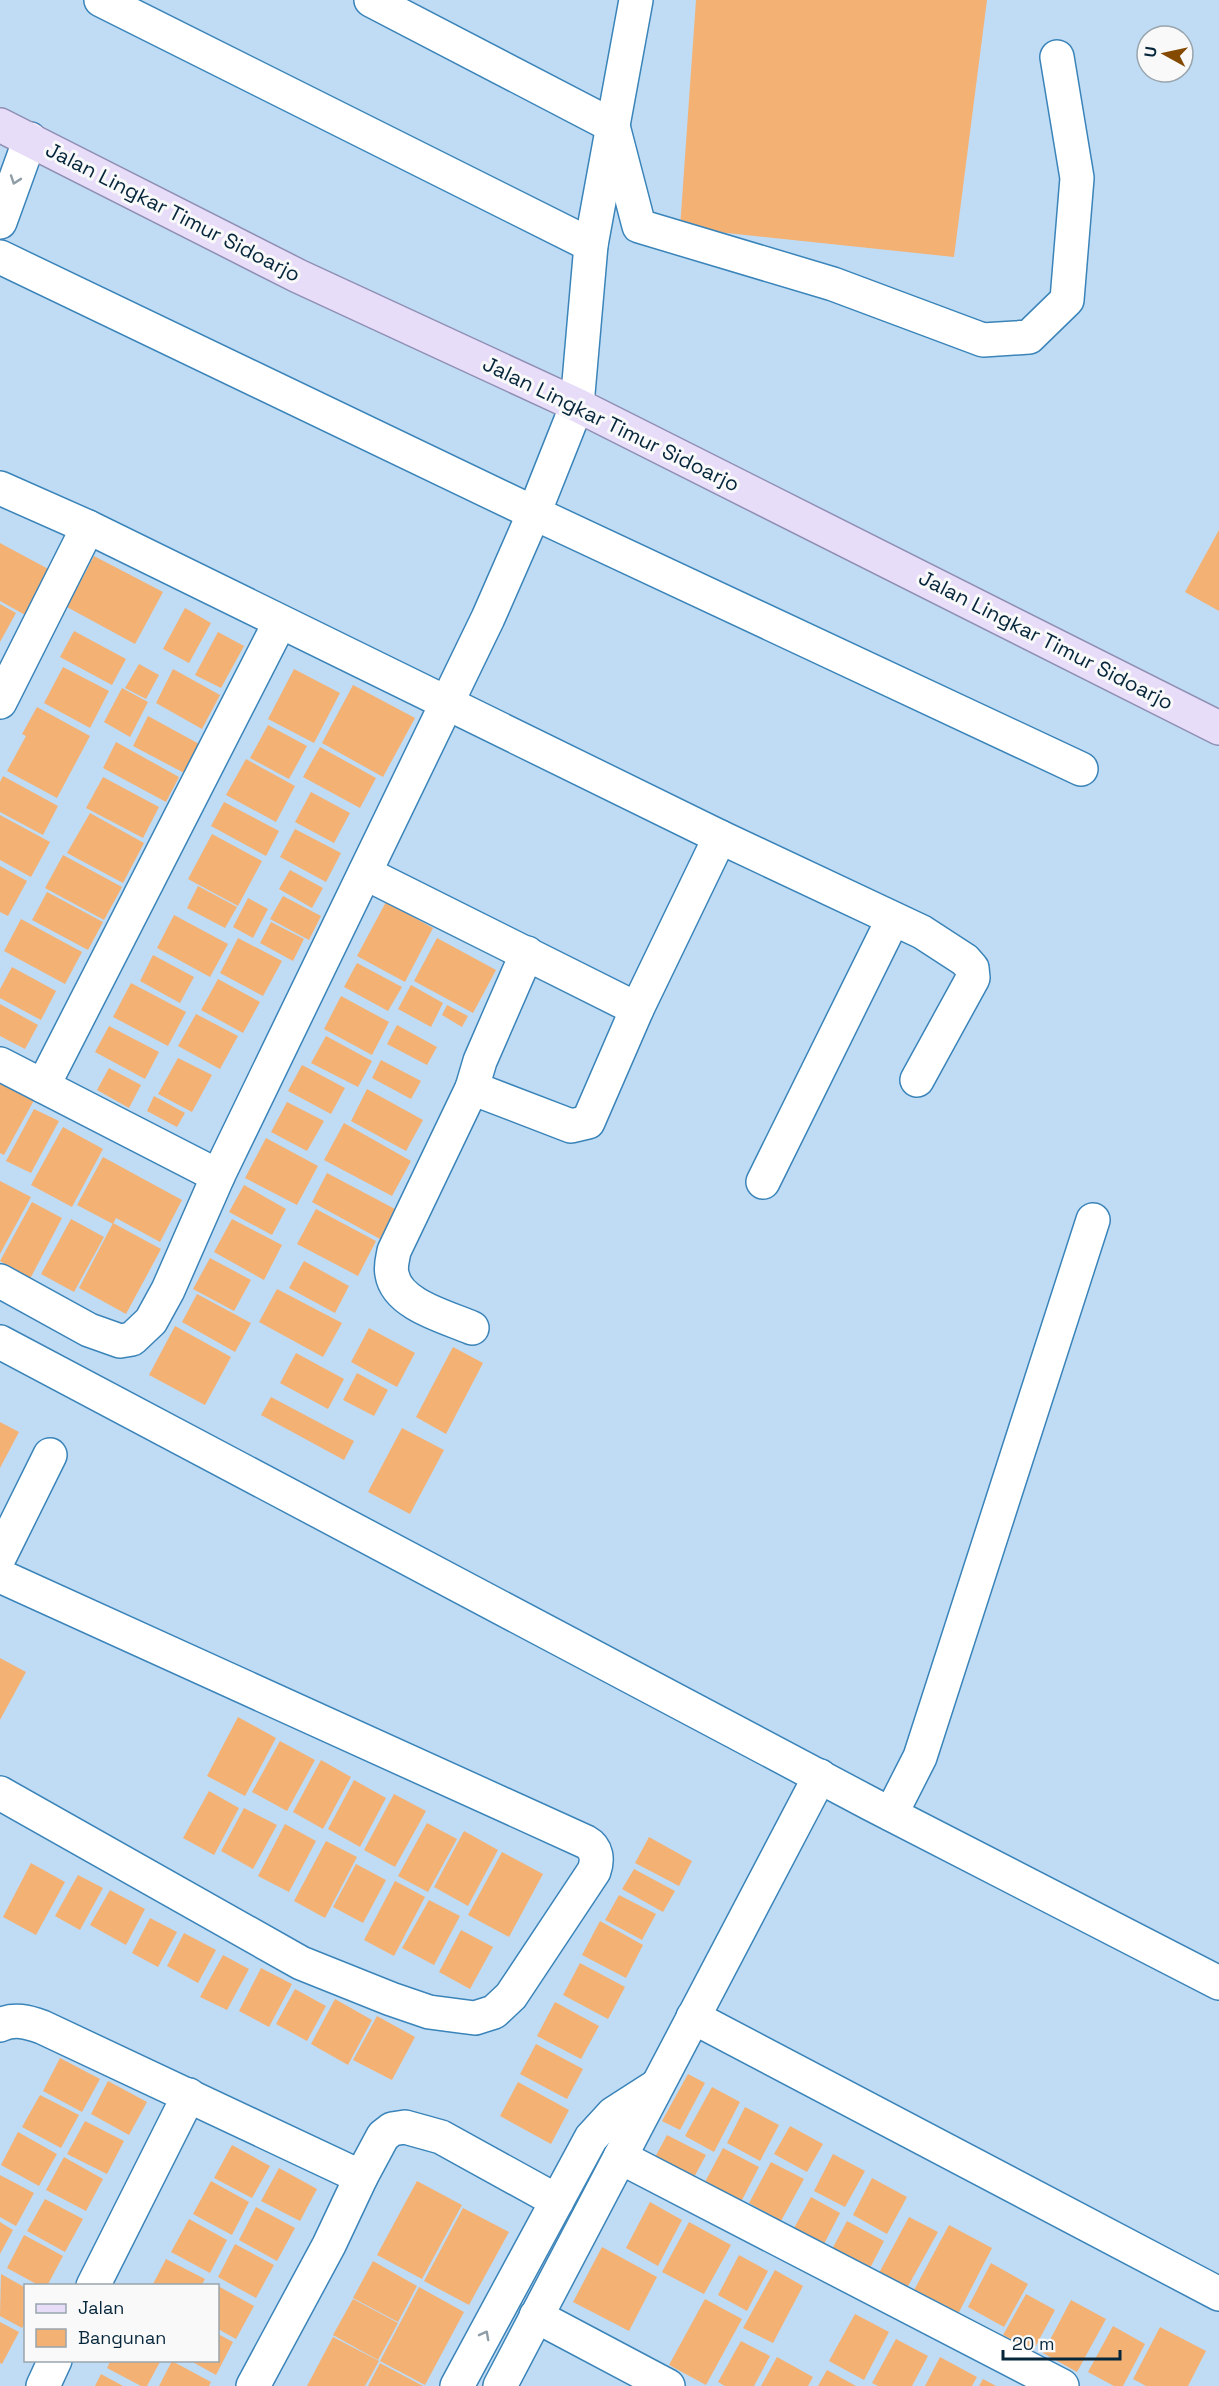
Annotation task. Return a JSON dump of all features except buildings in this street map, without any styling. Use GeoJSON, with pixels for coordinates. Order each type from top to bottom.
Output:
{"type":"FeatureCollection","features":[{"type":"Feature","properties":{"kind":"main road","name":"Jalan Lingkar Timur Sidoarjo"},"geometry":{"type":"LineString","coordinates":[[0,124],[298,276],[577,405],[1219,728]]}},
{"type":"Feature","properties":{"kind":"street"},"geometry":{"type":"LineString","coordinates":[[101,0],[591,245]]}},
{"type":"Feature","properties":{"kind":"street"},"geometry":{"type":"LineString","coordinates":[[370,0],[613,126],[639,226],[833,284],[983,340],[1029,337],[1067,300],[1077,178],[1057,57]]}},
{"type":"Feature","properties":{"kind":"street"},"geometry":{"type":"LineString","coordinates":[[0,1281],[89,1330],[120,1341],[132,1339],[152,1322],[168,1290],[218,1176],[447,703],[534,513],[577,405],[591,245],[636,0]]}},
{"type":"Feature","properties":{"kind":"street"},"geometry":{"type":"LineString","coordinates":[[0,222],[30,139]]}},
{"type":"Feature","properties":{"kind":"street"},"geometry":{"type":"LineString","coordinates":[[0,256],[534,513],[1081,769]]}},
{"type":"Feature","properties":{"kind":"street"},"geometry":{"type":"LineString","coordinates":[[0,488],[88,527],[720,837],[922,932],[965,960],[974,972],[967,992],[918,1080]]}},
{"type":"Feature","properties":{"kind":"street"},"geometry":{"type":"LineString","coordinates":[[0,702],[88,527]]}},
{"type":"Feature","properties":{"kind":"street"},"geometry":{"type":"LineString","coordinates":[[43,1086],[280,622]]}},
{"type":"Feature","properties":{"kind":"street"},"geometry":{"type":"LineString","coordinates":[[472,1088],[571,1126],[583,1125],[592,1117],[637,1009],[720,837]]}},
{"type":"Feature","properties":{"kind":"street"},"geometry":{"type":"LineString","coordinates":[[365,873],[637,1009]]}},
{"type":"Feature","properties":{"kind":"street"},"geometry":{"type":"LineString","coordinates":[[763,1182],[893,919]]}},
{"type":"Feature","properties":{"kind":"street"},"geometry":{"type":"LineString","coordinates":[[472,1328],[411,1300],[395,1284],[392,1265],[394,1251],[472,1088],[480,1061],[526,953]]}},
{"type":"Feature","properties":{"kind":"street"},"geometry":{"type":"LineString","coordinates":[[0,1064],[218,1176]]}},
{"type":"Feature","properties":{"kind":"street"},"geometry":{"type":"LineString","coordinates":[[891,1814],[920,1757],[1093,1220]]}},
{"type":"Feature","properties":{"kind":"street"},"geometry":{"type":"LineString","coordinates":[[0,1342],[891,1814],[1219,1983]]}},
{"type":"Feature","properties":{"kind":"street"},"geometry":{"type":"LineString","coordinates":[[0,1556],[50,1455]]}},
{"type":"Feature","properties":{"kind":"street"},"geometry":{"type":"LineString","coordinates":[[0,1575],[586,1842],[594,1849],[597,1860],[590,1878],[511,1996],[494,2012],[475,2018],[449,2016],[391,1999],[300,1963],[0,1793]]}},
{"type":"Feature","properties":{"kind":"street"},"geometry":{"type":"LineString","coordinates":[[500,2386],[820,1776]]}},
{"type":"Feature","properties":{"kind":"street"},"geometry":{"type":"LineString","coordinates":[[693,2017],[1219,2294]]}},
{"type":"Feature","properties":{"kind":"street"},"geometry":{"type":"LineString","coordinates":[[0,2025],[7,2022],[27,2022],[42,2027],[360,2177]]}},
{"type":"Feature","properties":{"kind":"street"},"geometry":{"type":"LineString","coordinates":[[457,2386],[591,2138],[602,2123],[657,2086]]}},
{"type":"Feature","properties":{"kind":"street"},"geometry":{"type":"LineString","coordinates":[[94,2284],[189,2095]]}},
{"type":"Feature","properties":{"kind":"street"},"geometry":{"type":"LineString","coordinates":[[253,2386],[328,2245],[360,2177],[383,2136],[392,2129],[405,2127],[441,2138],[557,2201]]}},
{"type":"Feature","properties":{"kind":"street"},"geometry":{"type":"LineString","coordinates":[[620,2157],[1062,2386]]}},
{"type":"Feature","properties":{"kind":"street"},"geometry":{"type":"LineString","coordinates":[[536,2316],[668,2386]]}},
{"type":"Feature","properties":{"kind":"street"},"geometry":{"type":"LineString","coordinates":[[43,2386],[55,2362]]}}]}
